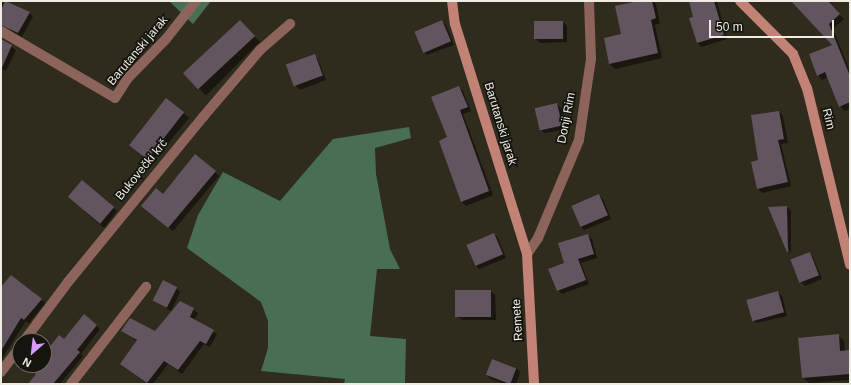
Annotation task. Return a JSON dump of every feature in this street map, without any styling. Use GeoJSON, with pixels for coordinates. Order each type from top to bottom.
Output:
{"type":"FeatureCollection","features":[{"type":"Feature","properties":{"kind":"street","name":"Barutanski jarak"},"geometry":{"type":"LineString","coordinates":[[1,31],[115,98],[128,78],[166,39],[196,1]]}},
{"type":"Feature","properties":{"kind":"street","name":"Barutanski jarak"},"geometry":{"type":"LineString","coordinates":[[452,1],[456,24],[527,254]]}},
{"type":"Feature","properties":{"kind":"street","name":"Donji Rim"},"geometry":{"type":"LineString","coordinates":[[527,254],[538,238],[579,140],[591,59],[589,1]]}},
{"type":"Feature","properties":{"kind":"street","name":"Rim"},"geometry":{"type":"LineString","coordinates":[[741,2],[793,54],[807,88],[850,265]]}},
{"type":"Feature","properties":{"kind":"street","name":"Bukovečki krč"},"geometry":{"type":"LineString","coordinates":[[30,333],[68,282],[203,117],[260,50],[290,24]]}},
{"type":"Feature","properties":{"kind":"street","name":"Remete"},"geometry":{"type":"LineString","coordinates":[[527,254],[534,384]]}},
{"type":"Feature","properties":{"kind":"street"},"geometry":{"type":"LineString","coordinates":[[70,384],[146,287]]}},
{"type":"Feature","properties":{"kind":"street"},"geometry":{"type":"LineString","coordinates":[[1,372],[12,358]]}},
{"type":"Feature","properties":{"kind":"green space"},"geometry":{"type":"Polygon","coordinates":[[[169,1],[211,1],[193,24],[169,1]]]}},
{"type":"Feature","properties":{"kind":"green space"},"geometry":{"type":"Polygon","coordinates":[[[409,127],[411,138],[375,148],[376,174],[390,249],[400,269],[377,269],[370,336],[406,339],[405,384],[344,384],[345,379],[261,371],[268,348],[268,321],[261,302],[187,248],[198,215],[223,172],[280,201],[333,139],[409,127]]]}},
{"type":"Feature","properties":{"kind":"building"},"geometry":{"type":"Polygon","coordinates":[[[5,1],[30,12],[18,33],[1,25],[1,10],[5,1]]]}},
{"type":"Feature","properties":{"kind":"building"},"geometry":{"type":"Polygon","coordinates":[[[638,1],[652,1],[656,18],[651,20],[658,53],[609,64],[604,38],[621,34],[615,6],[638,1]]]}},
{"type":"Feature","properties":{"kind":"building"},"geometry":{"type":"Polygon","coordinates":[[[689,1],[714,1],[724,35],[697,43],[689,18],[693,17],[689,1]]]}},
{"type":"Feature","properties":{"kind":"building"},"geometry":{"type":"Polygon","coordinates":[[[791,1],[828,1],[840,14],[829,24],[850,76],[850,102],[839,107],[825,72],[817,76],[809,54],[832,45],[791,1]]]}},
{"type":"Feature","properties":{"kind":"building"},"geometry":{"type":"Polygon","coordinates":[[[240,20],[255,36],[198,89],[183,73],[240,20]]]}},
{"type":"Feature","properties":{"kind":"building"},"geometry":{"type":"Polygon","coordinates":[[[442,20],[451,41],[423,53],[414,32],[442,20]]]}},
{"type":"Feature","properties":{"kind":"building"},"geometry":{"type":"Polygon","coordinates":[[[534,21],[563,21],[563,39],[534,39],[534,21]]]}},
{"type":"Feature","properties":{"kind":"building"},"geometry":{"type":"Polygon","coordinates":[[[1,39],[12,45],[1,70],[1,39]]]}},
{"type":"Feature","properties":{"kind":"building"},"geometry":{"type":"Polygon","coordinates":[[[315,54],[323,76],[294,86],[286,65],[315,54]]]}},
{"type":"Feature","properties":{"kind":"building"},"geometry":{"type":"Polygon","coordinates":[[[459,86],[468,107],[460,110],[489,191],[461,202],[439,141],[447,137],[431,97],[459,86]]]}},
{"type":"Feature","properties":{"kind":"building"},"geometry":{"type":"Polygon","coordinates":[[[166,98],[184,112],[147,159],[129,145],[166,98]]]}},
{"type":"Feature","properties":{"kind":"building"},"geometry":{"type":"Polygon","coordinates":[[[557,103],[562,125],[540,131],[535,108],[557,103]]]}},
{"type":"Feature","properties":{"kind":"building"},"geometry":{"type":"Polygon","coordinates":[[[779,111],[784,139],[778,140],[788,182],[757,189],[751,162],[758,160],[751,115],[779,111]]]}},
{"type":"Feature","properties":{"kind":"building"},"geometry":{"type":"Polygon","coordinates":[[[195,154],[216,171],[168,228],[141,206],[156,188],[163,194],[195,154]]]}},
{"type":"Feature","properties":{"kind":"building"},"geometry":{"type":"Polygon","coordinates":[[[82,180],[114,207],[100,224],[68,197],[82,180]]]}},
{"type":"Feature","properties":{"kind":"building"},"geometry":{"type":"Polygon","coordinates":[[[599,194],[608,215],[580,227],[571,206],[599,194]]]}},
{"type":"Feature","properties":{"kind":"building"},"geometry":{"type":"Polygon","coordinates":[[[787,206],[788,252],[768,207],[787,206]]]}},
{"type":"Feature","properties":{"kind":"building"},"geometry":{"type":"Polygon","coordinates":[[[494,233],[503,254],[475,266],[466,245],[494,233]]]}},
{"type":"Feature","properties":{"kind":"building"},"geometry":{"type":"Polygon","coordinates":[[[588,234],[594,254],[578,259],[586,280],[557,291],[548,269],[564,263],[558,243],[588,234]]]}},
{"type":"Feature","properties":{"kind":"building"},"geometry":{"type":"Polygon","coordinates":[[[810,252],[819,275],[799,283],[790,260],[810,252]]]}},
{"type":"Feature","properties":{"kind":"building"},"geometry":{"type":"Polygon","coordinates":[[[11,275],[42,299],[24,320],[21,318],[1,351],[1,287],[11,275]]]}},
{"type":"Feature","properties":{"kind":"building"},"geometry":{"type":"Polygon","coordinates":[[[163,280],[177,287],[167,308],[153,300],[163,280]]]}},
{"type":"Feature","properties":{"kind":"building"},"geometry":{"type":"Polygon","coordinates":[[[455,290],[491,290],[491,317],[455,317],[455,290]]]}},
{"type":"Feature","properties":{"kind":"building"},"geometry":{"type":"Polygon","coordinates":[[[778,291],[784,312],[752,321],[746,300],[778,291]]]}},
{"type":"Feature","properties":{"kind":"building"},"geometry":{"type":"Polygon","coordinates":[[[180,301],[194,308],[190,317],[214,330],[206,344],[200,341],[178,370],[164,361],[147,383],[120,364],[137,340],[121,331],[130,318],[155,331],[180,301]]]}},
{"type":"Feature","properties":{"kind":"building"},"geometry":{"type":"Polygon","coordinates":[[[84,314],[97,325],[77,350],[80,352],[53,384],[28,384],[36,374],[35,373],[52,373],[52,344],[59,335],[64,339],[84,314]]]}},
{"type":"Feature","properties":{"kind":"building"},"geometry":{"type":"Polygon","coordinates":[[[839,334],[840,351],[850,350],[850,374],[802,378],[798,338],[839,334]]]}},
{"type":"Feature","properties":{"kind":"building"},"geometry":{"type":"Polygon","coordinates":[[[492,359],[516,368],[510,384],[486,375],[492,359]]]}}]}
